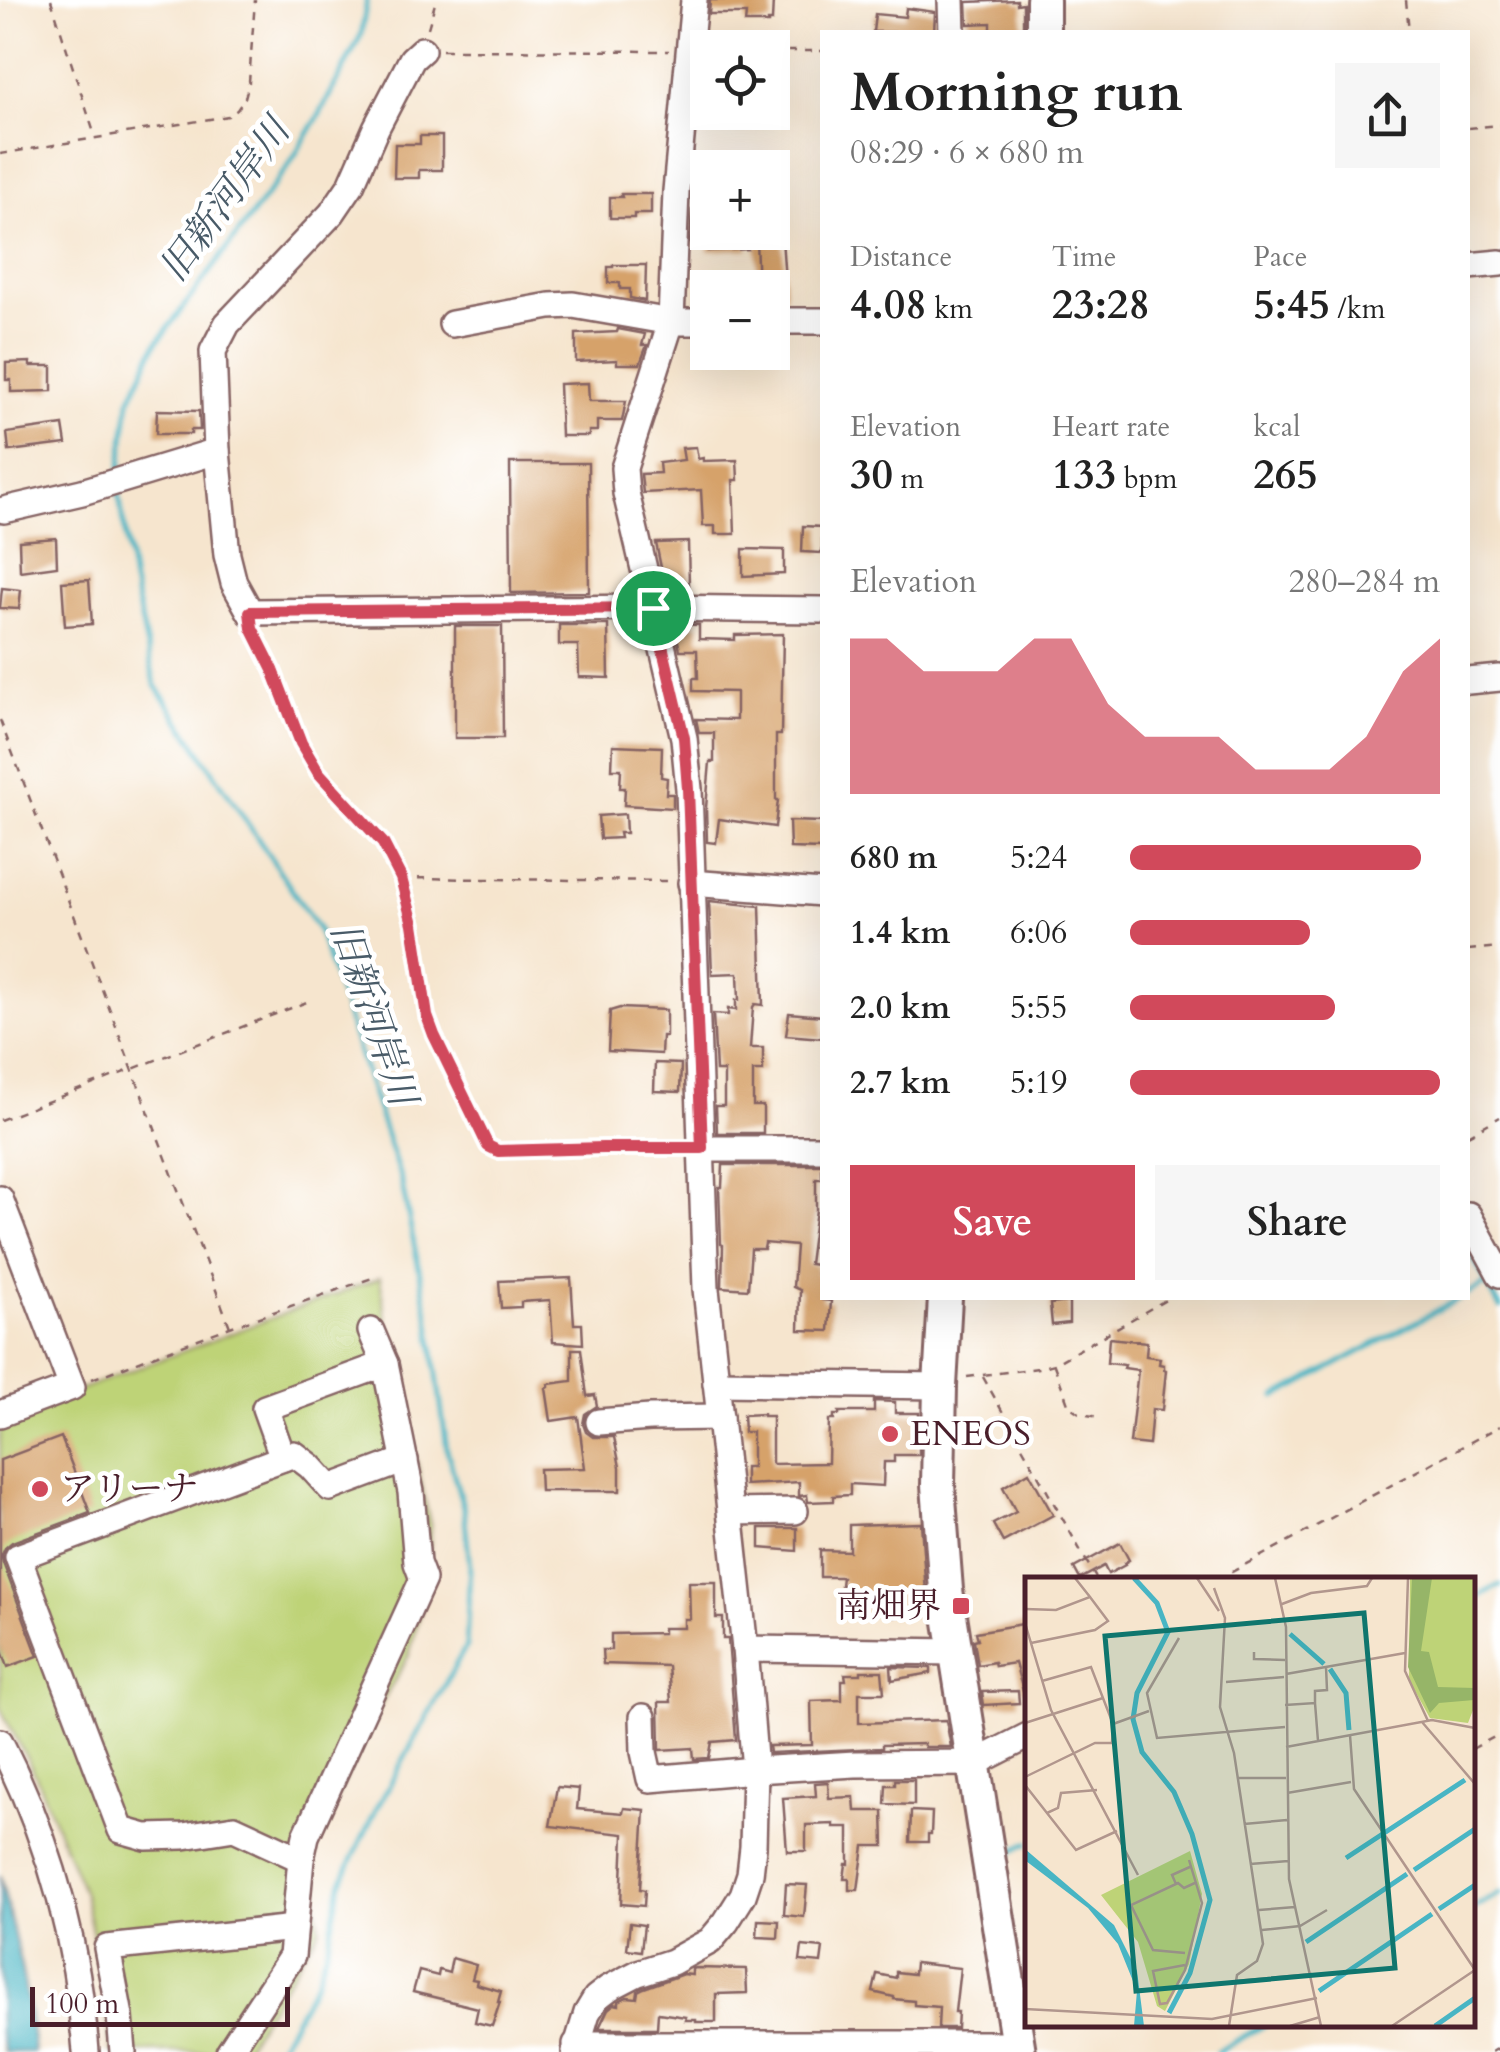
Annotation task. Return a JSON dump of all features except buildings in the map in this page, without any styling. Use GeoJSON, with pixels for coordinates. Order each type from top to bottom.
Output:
{"type":"FeatureCollection","features":[{"type":"Feature","properties":{"kind":"main road"},"geometry":{"type":"LineString","coordinates":[[1043,30],[1044,0]]}},
{"type":"Feature","properties":{"kind":"main road"},"geometry":{"type":"LineString","coordinates":[[946,1300],[938,1485],[946,1590],[1018,2048]]}},
{"type":"Feature","properties":{"kind":"street"},"geometry":{"type":"LineString","coordinates":[[692,30],[694,0]]}},
{"type":"Feature","properties":{"kind":"street"},"geometry":{"type":"LineString","coordinates":[[951,0],[952,30]]}},
{"type":"Feature","properties":{"kind":"street"},"geometry":{"type":"LineString","coordinates":[[422,50],[412,59],[351,185],[332,213],[227,324],[213,351],[226,554],[234,583],[250,612],[820,610]]}},
{"type":"Feature","properties":{"kind":"street"},"geometry":{"type":"LineString","coordinates":[[690,52],[676,204],[671,322],[624,468],[626,494],[684,738],[706,1289],[745,1649],[755,1770],[753,1847],[743,1896],[710,1941],[672,1962],[608,1988],[587,2013],[575,2048],[1018,2048]]}},
{"type":"Feature","properties":{"kind":"street"},"geometry":{"type":"LineString","coordinates":[[1470,266],[1500,263]]}},
{"type":"Feature","properties":{"kind":"street"},"geometry":{"type":"LineString","coordinates":[[452,324],[573,305],[690,322]]}},
{"type":"Feature","properties":{"kind":"street"},"geometry":{"type":"LineString","coordinates":[[790,321],[820,321]]}},
{"type":"Feature","properties":{"kind":"street"},"geometry":{"type":"LineString","coordinates":[[1,513],[217,452]]}},
{"type":"Feature","properties":{"kind":"street"},"geometry":{"type":"LineString","coordinates":[[1470,681],[1500,678]]}},
{"type":"Feature","properties":{"kind":"street"},"geometry":{"type":"LineString","coordinates":[[691,883],[820,894]]}},
{"type":"Feature","properties":{"kind":"street"},"geometry":{"type":"LineString","coordinates":[[702,1148],[820,1149]]}},
{"type":"Feature","properties":{"kind":"street"},"geometry":{"type":"LineString","coordinates":[[0,1198],[72,1387],[0,1414]]}},
{"type":"Feature","properties":{"kind":"street"},"geometry":{"type":"LineString","coordinates":[[1470,1219],[1500,1274]]}},
{"type":"Feature","properties":{"kind":"street"},"geometry":{"type":"LineString","coordinates":[[229,2052],[292,1956],[306,1836],[422,1580],[416,1563],[412,1492],[385,1364],[371,1330]]}},
{"type":"Feature","properties":{"kind":"street"},"geometry":{"type":"LineString","coordinates":[[283,1458],[264,1408],[385,1364]]}},
{"type":"Feature","properties":{"kind":"street"},"geometry":{"type":"LineString","coordinates":[[716,1383],[940,1383]]}},
{"type":"Feature","properties":{"kind":"street"},"geometry":{"type":"LineString","coordinates":[[599,1422],[720,1418]]}},
{"type":"Feature","properties":{"kind":"street"},"geometry":{"type":"LineString","coordinates":[[301,1859],[234,1828],[184,1836],[146,1836],[121,1830],[18,1557],[294,1454],[330,1488],[405,1460]]}},
{"type":"Feature","properties":{"kind":"street"},"geometry":{"type":"LineString","coordinates":[[731,1512],[796,1511]]}},
{"type":"Feature","properties":{"kind":"street"},"geometry":{"type":"LineString","coordinates":[[745,1649],[956,1652]]}},
{"type":"Feature","properties":{"kind":"street"},"geometry":{"type":"LineString","coordinates":[[643,1716],[650,1779],[855,1764],[975,1763],[1025,1738]]}},
{"type":"Feature","properties":{"kind":"street"},"geometry":{"type":"LineString","coordinates":[[0,1742],[26,1798],[56,1884],[79,1992],[86,2052]]}},
{"type":"Feature","properties":{"kind":"street"},"geometry":{"type":"LineString","coordinates":[[123,2052],[107,1948],[294,1928]]}},
{"type":"Feature","properties":{"kind":"path"},"geometry":{"type":"LineString","coordinates":[[51,0],[96,137]]}},
{"type":"Feature","properties":{"kind":"path"},"geometry":{"type":"LineString","coordinates":[[0,154],[228,116],[245,98],[249,82],[255,0]]}},
{"type":"Feature","properties":{"kind":"path"},"geometry":{"type":"LineString","coordinates":[[436,0],[422,50],[690,52]]}},
{"type":"Feature","properties":{"kind":"path"},"geometry":{"type":"LineString","coordinates":[[1406,0],[1410,30]]}},
{"type":"Feature","properties":{"kind":"path"},"geometry":{"type":"LineString","coordinates":[[790,51],[820,51]]}},
{"type":"Feature","properties":{"kind":"path"},"geometry":{"type":"LineString","coordinates":[[1470,128],[1500,125]]}},
{"type":"Feature","properties":{"kind":"path"},"geometry":{"type":"LineString","coordinates":[[250,612],[252,628],[301,743],[318,772],[383,843],[401,878],[413,924],[427,1016],[488,1146],[498,1151],[702,1148]]}},
{"type":"Feature","properties":{"kind":"path"},"geometry":{"type":"LineString","coordinates":[[0,720],[230,1327]]}},
{"type":"Feature","properties":{"kind":"path"},"geometry":{"type":"LineString","coordinates":[[401,878],[646,879],[691,883]]}},
{"type":"Feature","properties":{"kind":"path"},"geometry":{"type":"LineString","coordinates":[[1470,950],[1500,947]]}},
{"type":"Feature","properties":{"kind":"path"},"geometry":{"type":"LineString","coordinates":[[0,1120],[312,1000]]}},
{"type":"Feature","properties":{"kind":"path"},"geometry":{"type":"LineString","coordinates":[[1470,1134],[1500,1117]]}},
{"type":"Feature","properties":{"kind":"path"},"geometry":{"type":"LineString","coordinates":[[72,1387],[378,1276]]}},
{"type":"Feature","properties":{"kind":"path"},"geometry":{"type":"LineString","coordinates":[[940,1383],[1054,1364],[1166,1300]]}},
{"type":"Feature","properties":{"kind":"path"},"geometry":{"type":"LineString","coordinates":[[1054,1364],[1068,1406],[1081,1414],[1100,1417]]}},
{"type":"Feature","properties":{"kind":"path"},"geometry":{"type":"LineString","coordinates":[[982,1375],[1095,1577]]}},
{"type":"Feature","properties":{"kind":"path"},"geometry":{"type":"LineString","coordinates":[[1223,1577],[1500,1426]]}},
{"type":"Feature","properties":{"kind":"path"},"geometry":{"type":"LineString","coordinates":[[1475,1747],[1500,1734]]}},
{"type":"Feature","properties":{"kind":"path"},"geometry":{"type":"LineString","coordinates":[[1492,2052],[1500,2048]]}},
{"type":"Feature","properties":{"kind":"green space"},"geometry":{"type":"Polygon","coordinates":[[[380,1278],[393,1370],[431,1529],[426,1591],[409,1655],[378,1710],[308,1858],[320,1928],[242,2052],[111,2052],[103,1981],[84,1894],[35,1774],[0,1708],[0,1419],[380,1278]]]}},
{"type":"Feature","properties":{"kind":"water"},"geometry":{"type":"Polygon","coordinates":[[[0,1876],[25,1986],[34,2052],[4,2052],[0,2033],[0,1876]]]}},
{"type":"Feature","properties":{"kind":"waterway","name":"旧新河岸川"},"geometry":{"type":"LineString","coordinates":[[120,472],[129,402],[156,344],[289,165],[361,35],[367,0]]}},
{"type":"Feature","properties":{"kind":"waterway","name":"旧新河岸川"},"geometry":{"type":"LineString","coordinates":[[118,488],[155,684],[318,929],[401,1180],[430,1323],[447,1450],[464,1510],[470,1567],[466,1646],[377,1808],[341,1883],[317,1979],[276,2052]]}},
{"type":"Feature","properties":{"kind":"waterway"},"geometry":{"type":"LineString","coordinates":[[1470,1252],[1500,1308]]}},
{"type":"Feature","properties":{"kind":"waterway"},"geometry":{"type":"LineString","coordinates":[[1470,1293],[1489,1282]]}},
{"type":"Feature","properties":{"kind":"waterway"},"geometry":{"type":"LineString","coordinates":[[1276,1397],[1456,1300]]}},
{"type":"Feature","properties":{"kind":"waterway"},"geometry":{"type":"LineString","coordinates":[[1475,1598],[1500,1585]]}},
{"type":"Feature","properties":{"kind":"waterway"},"geometry":{"type":"LineString","coordinates":[[1004,1856],[1025,1845]]}},
{"type":"Feature","properties":{"kind":"waterway"},"geometry":{"type":"LineString","coordinates":[[1475,1907],[1500,1893]]}},
{"type":"Feature","properties":{"kind":"waterway"},"geometry":{"type":"LineString","coordinates":[[1217,2052],[1261,2027]]}},
{"type":"Feature","properties":{"kind":"place","name":"ENEOS"},"geometry":{"type":"Point","coordinates":[890,1434]}},
{"type":"Feature","properties":{"kind":"place","name":"アリーナ"},"geometry":{"type":"Point","coordinates":[40,1489]}},
{"type":"Feature","properties":{"kind":"place","name":"南畑界"},"geometry":{"type":"Point","coordinates":[961,1606]}},
{"type":"Feature","properties":{"kind":"route"},"geometry":{"type":"LineString","coordinates":[[653,608],[684,738],[702,1148],[498,1151],[488,1146],[427,1016],[413,924],[401,878],[383,843],[318,772],[301,743],[252,628],[250,612],[653,608]]}}]}
